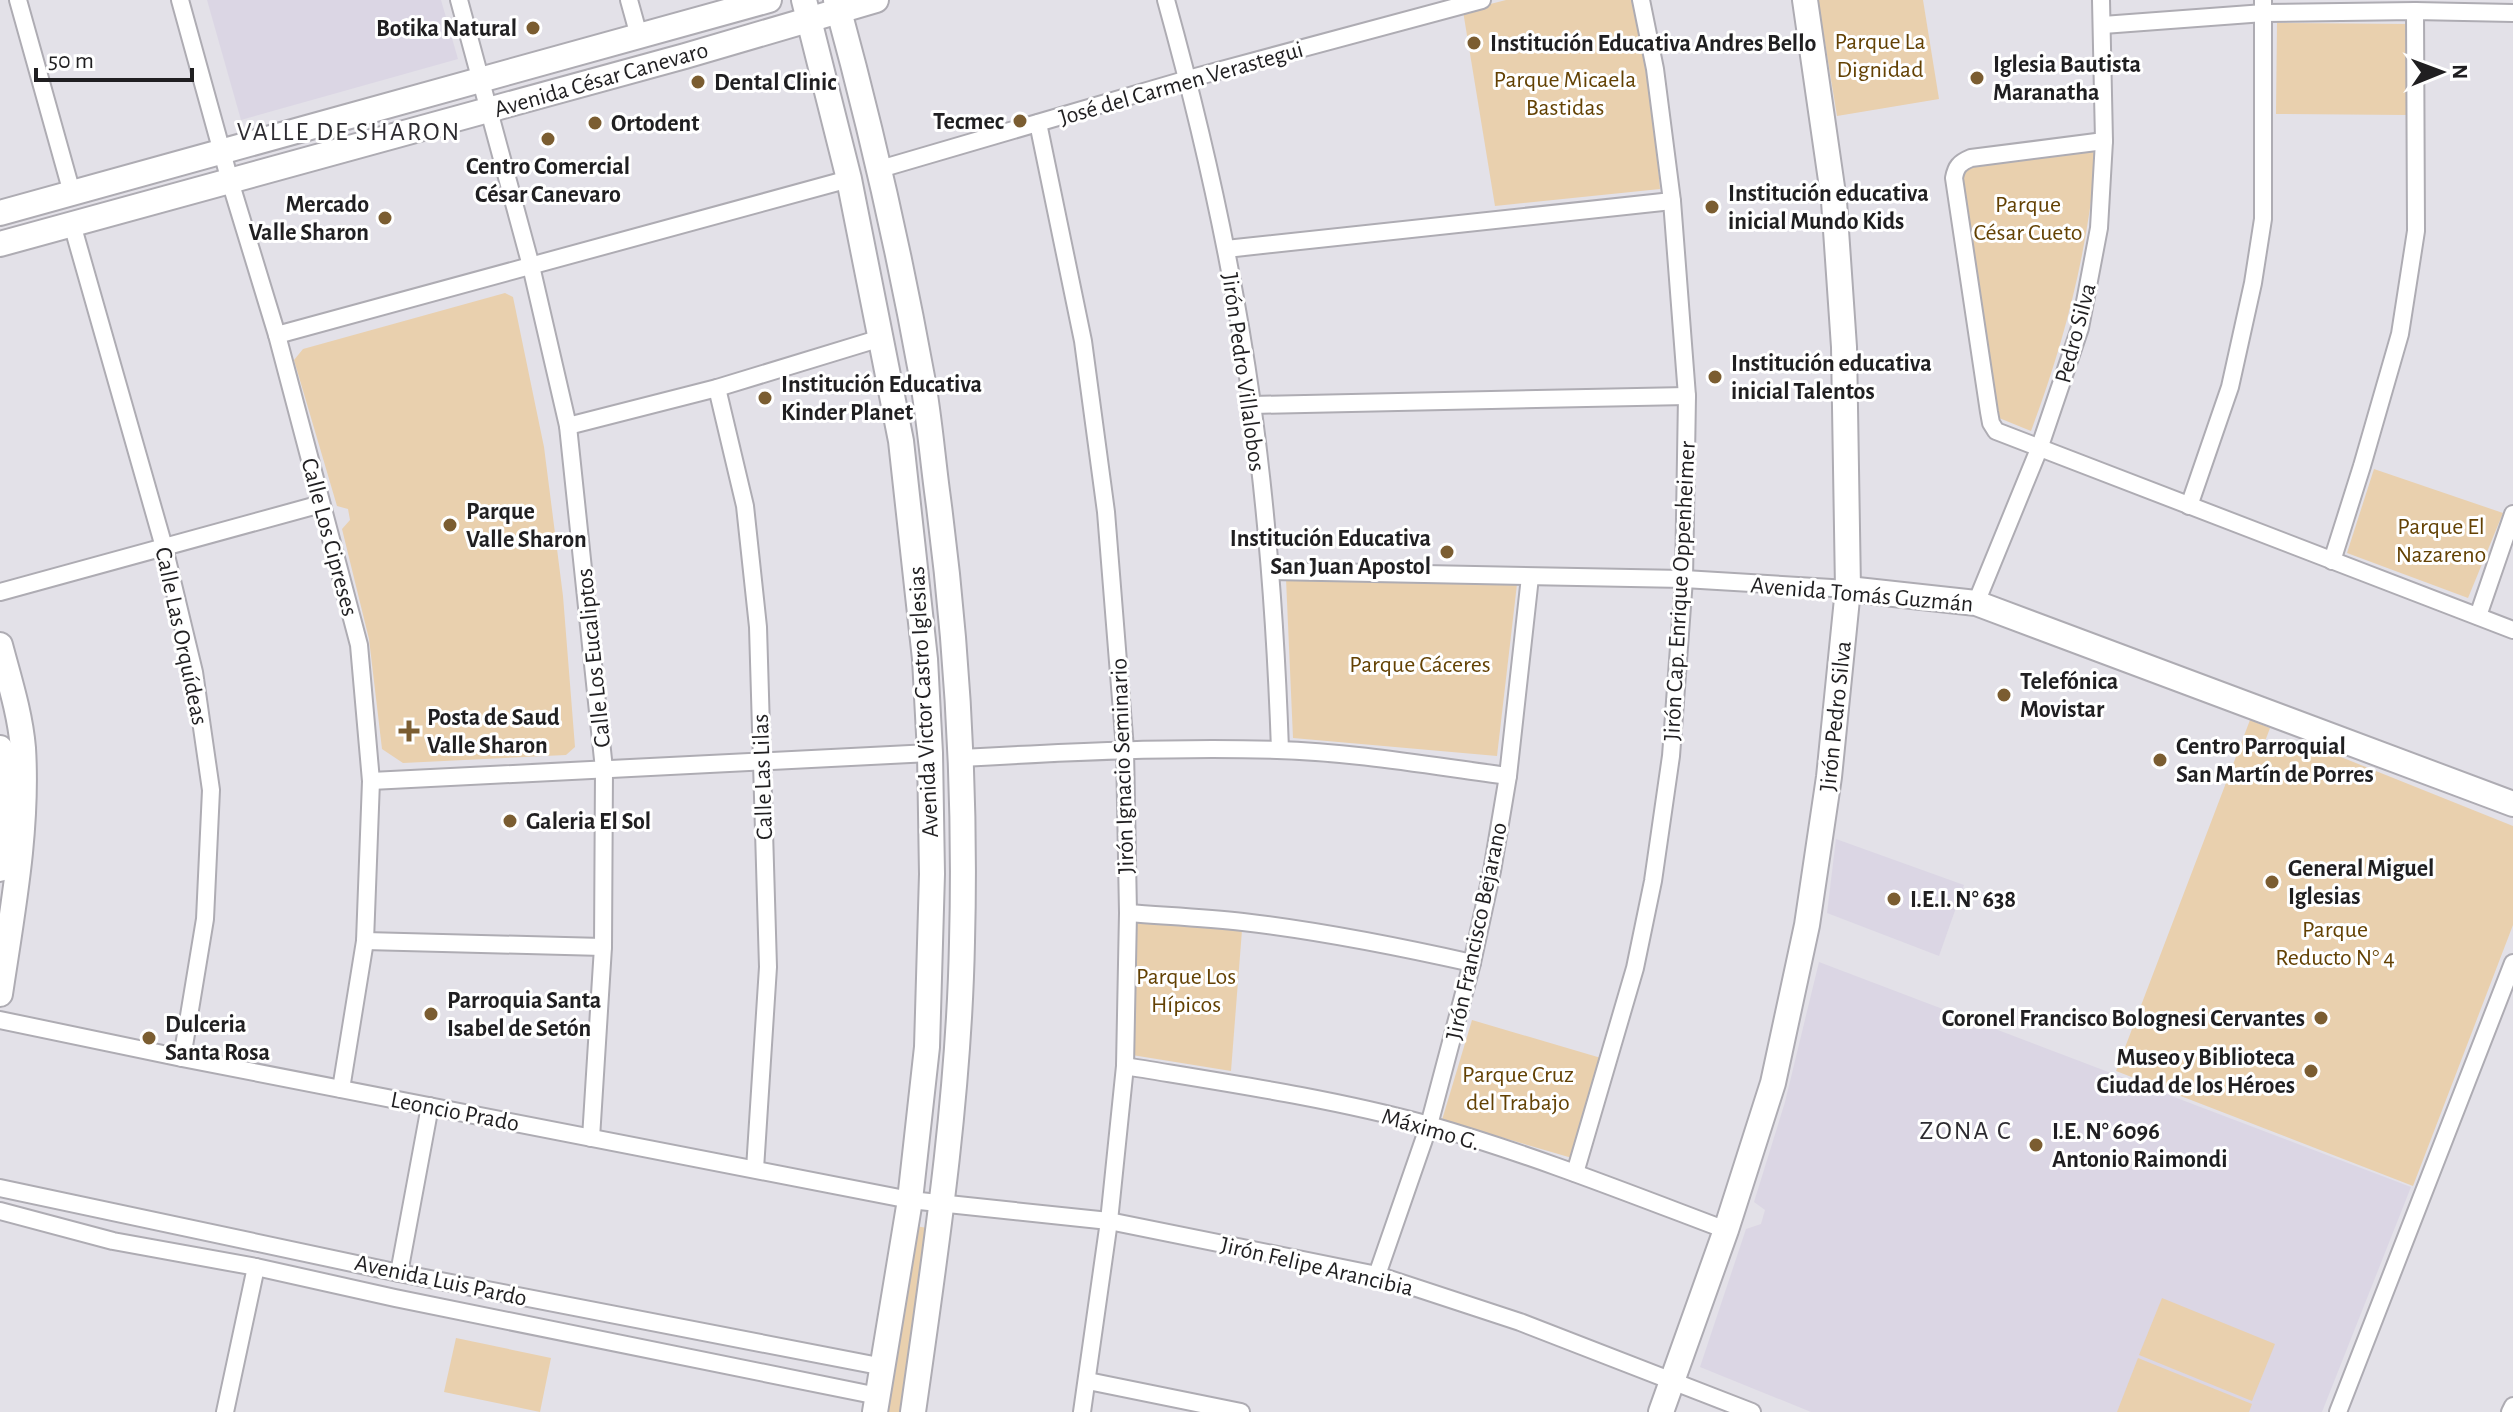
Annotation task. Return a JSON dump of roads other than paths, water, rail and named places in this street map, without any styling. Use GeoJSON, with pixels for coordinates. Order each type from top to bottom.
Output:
{"type":"FeatureCollection","features":[{"type":"Feature","properties":{"kind":"street"},"geometry":{"type":"LineString","coordinates":[[18,0],[72,193]]}},
{"type":"Feature","properties":{"kind":"street","name":"Calle Los Cipreses"},"geometry":{"type":"LineString","coordinates":[[180,0],[277,335],[359,645],[371,781],[365,941],[341,1089]]}},
{"type":"Feature","properties":{"kind":"street","name":"Calle Los Eucaliptos"},"geometry":{"type":"LineString","coordinates":[[459,0],[531,266],[568,426],[604,769],[603,947],[591,1138]]}},
{"type":"Feature","properties":{"kind":"street"},"geometry":{"type":"LineString","coordinates":[[629,0],[639,36]]}},
{"type":"Feature","properties":{"kind":"street","name":"Avenida César Canevaro"},"geometry":{"type":"LineString","coordinates":[[0,213],[769,0]]}},
{"type":"Feature","properties":{"kind":"street","name":"Avenida César Canevaro"},"geometry":{"type":"LineString","coordinates":[[0,244],[489,110],[807,9],[876,0]]}},
{"type":"Feature","properties":{"kind":"street","name":"Jirón Pedro Villalobos"},"geometry":{"type":"LineString","coordinates":[[1166,0],[1188,79],[1226,249],[1252,405],[1271,571],[1280,750]]}},
{"type":"Feature","properties":{"kind":"street","name":"José del Carmen Verastegui"},"geometry":{"type":"LineString","coordinates":[[880,169],[1188,79],[1482,0]]}},
{"type":"Feature","properties":{"kind":"street","name":"Jirón Cap. Enrique Oppenheimer"},"geometry":{"type":"LineString","coordinates":[[1575,1173],[1635,968],[1653,881],[1671,756],[1684,579],[1687,396],[1672,201],[1655,69],[1641,0]]}},
{"type":"Feature","properties":{"kind":"street","name":"Jirón Pedro Silva"},"geometry":{"type":"LineString","coordinates":[[1661,1412],[1726,1230],[1773,1083],[1807,925],[1829,777],[1848,589],[1844,347],[1834,201],[1805,0]]}},
{"type":"Feature","properties":{"kind":"street","name":"Pedro Silva"},"geometry":{"type":"LineString","coordinates":[[1976,603],[2039,449],[2080,328],[2099,228],[2104,141],[2101,0]]}},
{"type":"Feature","properties":{"kind":"street","name":"Avenida Victor Castro Iglesias"},"geometry":{"type":"LineString","coordinates":[[837,5],[880,169],[923,380],[949,581],[961,758],[962,942],[953,1103],[913,1412]]}},
{"type":"Feature","properties":{"kind":"street"},"geometry":{"type":"LineString","coordinates":[[2103,25],[2264,7],[2513,13]]}},
{"type":"Feature","properties":{"kind":"street"},"geometry":{"type":"LineString","coordinates":[[2189,506],[2230,387],[2263,219],[2264,7]]}},
{"type":"Feature","properties":{"kind":"street","name":"Avenida Victor Castro Iglesias"},"geometry":{"type":"LineString","coordinates":[[807,9],[849,179],[901,441],[925,659],[930,753],[932,874],[927,1047],[910,1200],[877,1404]]}},
{"type":"Feature","properties":{"kind":"street"},"geometry":{"type":"LineString","coordinates":[[2332,561],[2400,334],[2416,231],[2415,11]]}},
{"type":"Feature","properties":{"kind":"street","name":"Jirón Ignacio Seminario"},"geometry":{"type":"LineString","coordinates":[[1038,123],[1083,341],[1106,512],[1125,749],[1128,913],[1125,1066],[1109,1221],[1082,1412]]}},
{"type":"Feature","properties":{"kind":"street"},"geometry":{"type":"LineString","coordinates":[[2104,141],[1971,158],[1958,165],[1954,178],[1991,423],[1996,431],[2513,630]]}},
{"type":"Feature","properties":{"kind":"street"},"geometry":{"type":"LineString","coordinates":[[277,335],[849,179]]}},
{"type":"Feature","properties":{"kind":"street"},"geometry":{"type":"LineString","coordinates":[[1226,249],[1672,201]]}},
{"type":"Feature","properties":{"kind":"street","name":"Calle Las Orquídeas"},"geometry":{"type":"LineString","coordinates":[[72,224],[164,547],[194,672],[211,790],[205,919],[182,1058]]}},
{"type":"Feature","properties":{"kind":"street"},"geometry":{"type":"LineString","coordinates":[[568,426],[717,388],[881,338]]}},
{"type":"Feature","properties":{"kind":"street","name":"Calle Las Lilas"},"geometry":{"type":"LineString","coordinates":[[717,388],[745,506],[758,627],[768,967],[755,1169]]}},
{"type":"Feature","properties":{"kind":"street"},"geometry":{"type":"LineString","coordinates":[[1252,405],[1687,396]]}},
{"type":"Feature","properties":{"kind":"street"},"geometry":{"type":"LineString","coordinates":[[0,592],[321,504]]}},
{"type":"Feature","properties":{"kind":"street"},"geometry":{"type":"LineString","coordinates":[[2478,616],[2513,514]]}},
{"type":"Feature","properties":{"kind":"street","name":"Avenida Tomás Guzmán"},"geometry":{"type":"LineString","coordinates":[[1271,571],[1684,579],[1848,589],[1976,603],[2513,804]]}},
{"type":"Feature","properties":{"kind":"street","name":"Jirón Francisco Bejarano"},"geometry":{"type":"LineString","coordinates":[[1377,1275],[1429,1125],[1472,963],[1508,776],[1530,577]]}},
{"type":"Feature","properties":{"kind":"street"},"geometry":{"type":"LineString","coordinates":[[0,645],[23,746],[23,795],[21,857],[0,994]]}},
{"type":"Feature","properties":{"kind":"street"},"geometry":{"type":"LineString","coordinates":[[0,748],[3,837],[0,869]]}},
{"type":"Feature","properties":{"kind":"street"},"geometry":{"type":"LineString","coordinates":[[961,758],[1125,749],[1280,750],[1508,776]]}},
{"type":"Feature","properties":{"kind":"street"},"geometry":{"type":"LineString","coordinates":[[371,781],[930,753]]}},
{"type":"Feature","properties":{"kind":"street"},"geometry":{"type":"LineString","coordinates":[[1128,913],[1319,932],[1472,963]]}},
{"type":"Feature","properties":{"kind":"street"},"geometry":{"type":"LineString","coordinates":[[365,941],[603,947]]}},
{"type":"Feature","properties":{"kind":"street"},"geometry":{"type":"LineString","coordinates":[[2338,1412],[2512,972]]}},
{"type":"Feature","properties":{"kind":"street","name":"Leoncio Prado"},"geometry":{"type":"LineString","coordinates":[[0,1020],[910,1200]]}},
{"type":"Feature","properties":{"kind":"street","name":"Máximo G."},"geometry":{"type":"LineString","coordinates":[[1125,1066],[1332,1103],[1429,1125],[1575,1173],[1726,1230]]}},
{"type":"Feature","properties":{"kind":"street"},"geometry":{"type":"LineString","coordinates":[[399,1273],[430,1106]]}},
{"type":"Feature","properties":{"kind":"street","name":"Avenida Luis Pardo"},"geometry":{"type":"LineString","coordinates":[[0,1188],[399,1273],[884,1367]]}},
{"type":"Feature","properties":{"kind":"street","name":"Jirón Felipe Arancibia"},"geometry":{"type":"LineString","coordinates":[[910,1200],[1109,1221],[1377,1275],[1520,1322],[1752,1412]]}},
{"type":"Feature","properties":{"kind":"street","name":"Avenida Luis Pardo"},"geometry":{"type":"LineString","coordinates":[[0,1211],[113,1241],[256,1267],[877,1404]]}},
{"type":"Feature","properties":{"kind":"street"},"geometry":{"type":"LineString","coordinates":[[225,1412],[256,1267]]}},
{"type":"Feature","properties":{"kind":"street"},"geometry":{"type":"LineString","coordinates":[[1088,1381],[1241,1412]]}},
{"type":"Feature","properties":{"kind":"street"},"geometry":{"type":"LineString","coordinates":[[2510,1412],[2513,1406]]}},
{"type":"Feature","properties":{"kind":"place","name":"Botika Natural"},"geometry":{"type":"Point","coordinates":[533,28]}},
{"type":"Feature","properties":{"kind":"place","name":"Institución Educativa Andres Bello"},"geometry":{"type":"Point","coordinates":[1474,43]}},
{"type":"Feature","properties":{"kind":"place","name":"Iglesia Bautista Maranatha"},"geometry":{"type":"Point","coordinates":[1977,78]}},
{"type":"Feature","properties":{"kind":"place","name":"Dental Clinic"},"geometry":{"type":"Point","coordinates":[698,82]}},
{"type":"Feature","properties":{"kind":"place","name":"Tecmec"},"geometry":{"type":"Point","coordinates":[1020,121]}},
{"type":"Feature","properties":{"kind":"place","name":"Ortodent"},"geometry":{"type":"Point","coordinates":[595,123]}},
{"type":"Feature","properties":{"kind":"place","name":"Centro Comercial César Canevaro"},"geometry":{"type":"Point","coordinates":[548,139]}},
{"type":"Feature","properties":{"kind":"place","name":"Institución educativa inicial Mundo Kids"},"geometry":{"type":"Point","coordinates":[1712,207]}},
{"type":"Feature","properties":{"kind":"place","name":"Mercado Valle Sharon"},"geometry":{"type":"Point","coordinates":[385,218]}},
{"type":"Feature","properties":{"kind":"place","name":"Institución educativa inicial Talentos"},"geometry":{"type":"Point","coordinates":[1715,377]}},
{"type":"Feature","properties":{"kind":"place","name":"Institución Educativa Kinder Planet"},"geometry":{"type":"Point","coordinates":[765,398]}},
{"type":"Feature","properties":{"kind":"place","name":"Parque Valle Sharon"},"geometry":{"type":"Point","coordinates":[450,525]}},
{"type":"Feature","properties":{"kind":"place","name":"Institución Educativa San Juan Apostol"},"geometry":{"type":"Point","coordinates":[1447,552]}},
{"type":"Feature","properties":{"kind":"place","name":"Telefónica Movistar"},"geometry":{"type":"Point","coordinates":[2004,695]}},
{"type":"Feature","properties":{"kind":"place","name":"Posta de Saud Valle Sharon"},"geometry":{"type":"Point","coordinates":[409,731]}},
{"type":"Feature","properties":{"kind":"place","name":"Centro Parroquial San Martín de Porres"},"geometry":{"type":"Point","coordinates":[2160,760]}},
{"type":"Feature","properties":{"kind":"place","name":"Galeria El Sol"},"geometry":{"type":"Point","coordinates":[510,821]}},
{"type":"Feature","properties":{"kind":"place","name":"General Miguel Iglesias"},"geometry":{"type":"Point","coordinates":[2272,882]}},
{"type":"Feature","properties":{"kind":"place","name":"I.E.I. N° 638"},"geometry":{"type":"Point","coordinates":[1894,899]}},
{"type":"Feature","properties":{"kind":"place","name":"Parroquia Santa Isabel de Setón"},"geometry":{"type":"Point","coordinates":[431,1014]}},
{"type":"Feature","properties":{"kind":"place","name":"Coronel Francisco Bolognesi Cervantes"},"geometry":{"type":"Point","coordinates":[2321,1018]}},
{"type":"Feature","properties":{"kind":"place","name":"Dulceria Santa Rosa"},"geometry":{"type":"Point","coordinates":[149,1038]}},
{"type":"Feature","properties":{"kind":"place","name":"Museo y Biblioteca Ciudad de los Héroes"},"geometry":{"type":"Point","coordinates":[2311,1071]}},
{"type":"Feature","properties":{"kind":"place","name":"I.E. N° 6096 Antonio Raimondi"},"geometry":{"type":"Point","coordinates":[2036,1145]}},
{"type":"Feature","properties":{"kind":"district","name":"VALLE DE SHARON"},"geometry":{"type":"Point","coordinates":[349,131]}},
{"type":"Feature","properties":{"kind":"district","name":"ZONA C"},"geometry":{"type":"Point","coordinates":[1966,1130]}},
{"type":"Feature","properties":{"kind":"park label","name":"Parque La Dignidad"},"geometry":{"type":"Point","coordinates":[1880,55]}},
{"type":"Feature","properties":{"kind":"park label","name":"Parque Micaela Bastidas"},"geometry":{"type":"Point","coordinates":[1565,93]}},
{"type":"Feature","properties":{"kind":"park label","name":"Parque César Cueto"},"geometry":{"type":"Point","coordinates":[2028,218]}},
{"type":"Feature","properties":{"kind":"park label","name":"Parque El Nazareno"},"geometry":{"type":"Point","coordinates":[2441,540]}},
{"type":"Feature","properties":{"kind":"park label","name":"Parque Cáceres"},"geometry":{"type":"Point","coordinates":[1420,664]}},
{"type":"Feature","properties":{"kind":"park label","name":"Parque Reducto N° 4"},"geometry":{"type":"Point","coordinates":[2335,943]}},
{"type":"Feature","properties":{"kind":"park label","name":"Parque Los Hípicos"},"geometry":{"type":"Point","coordinates":[1186,990]}},
{"type":"Feature","properties":{"kind":"park label","name":"Parque Cruz del Trabajo"},"geometry":{"type":"Point","coordinates":[1518,1088]}}]}
